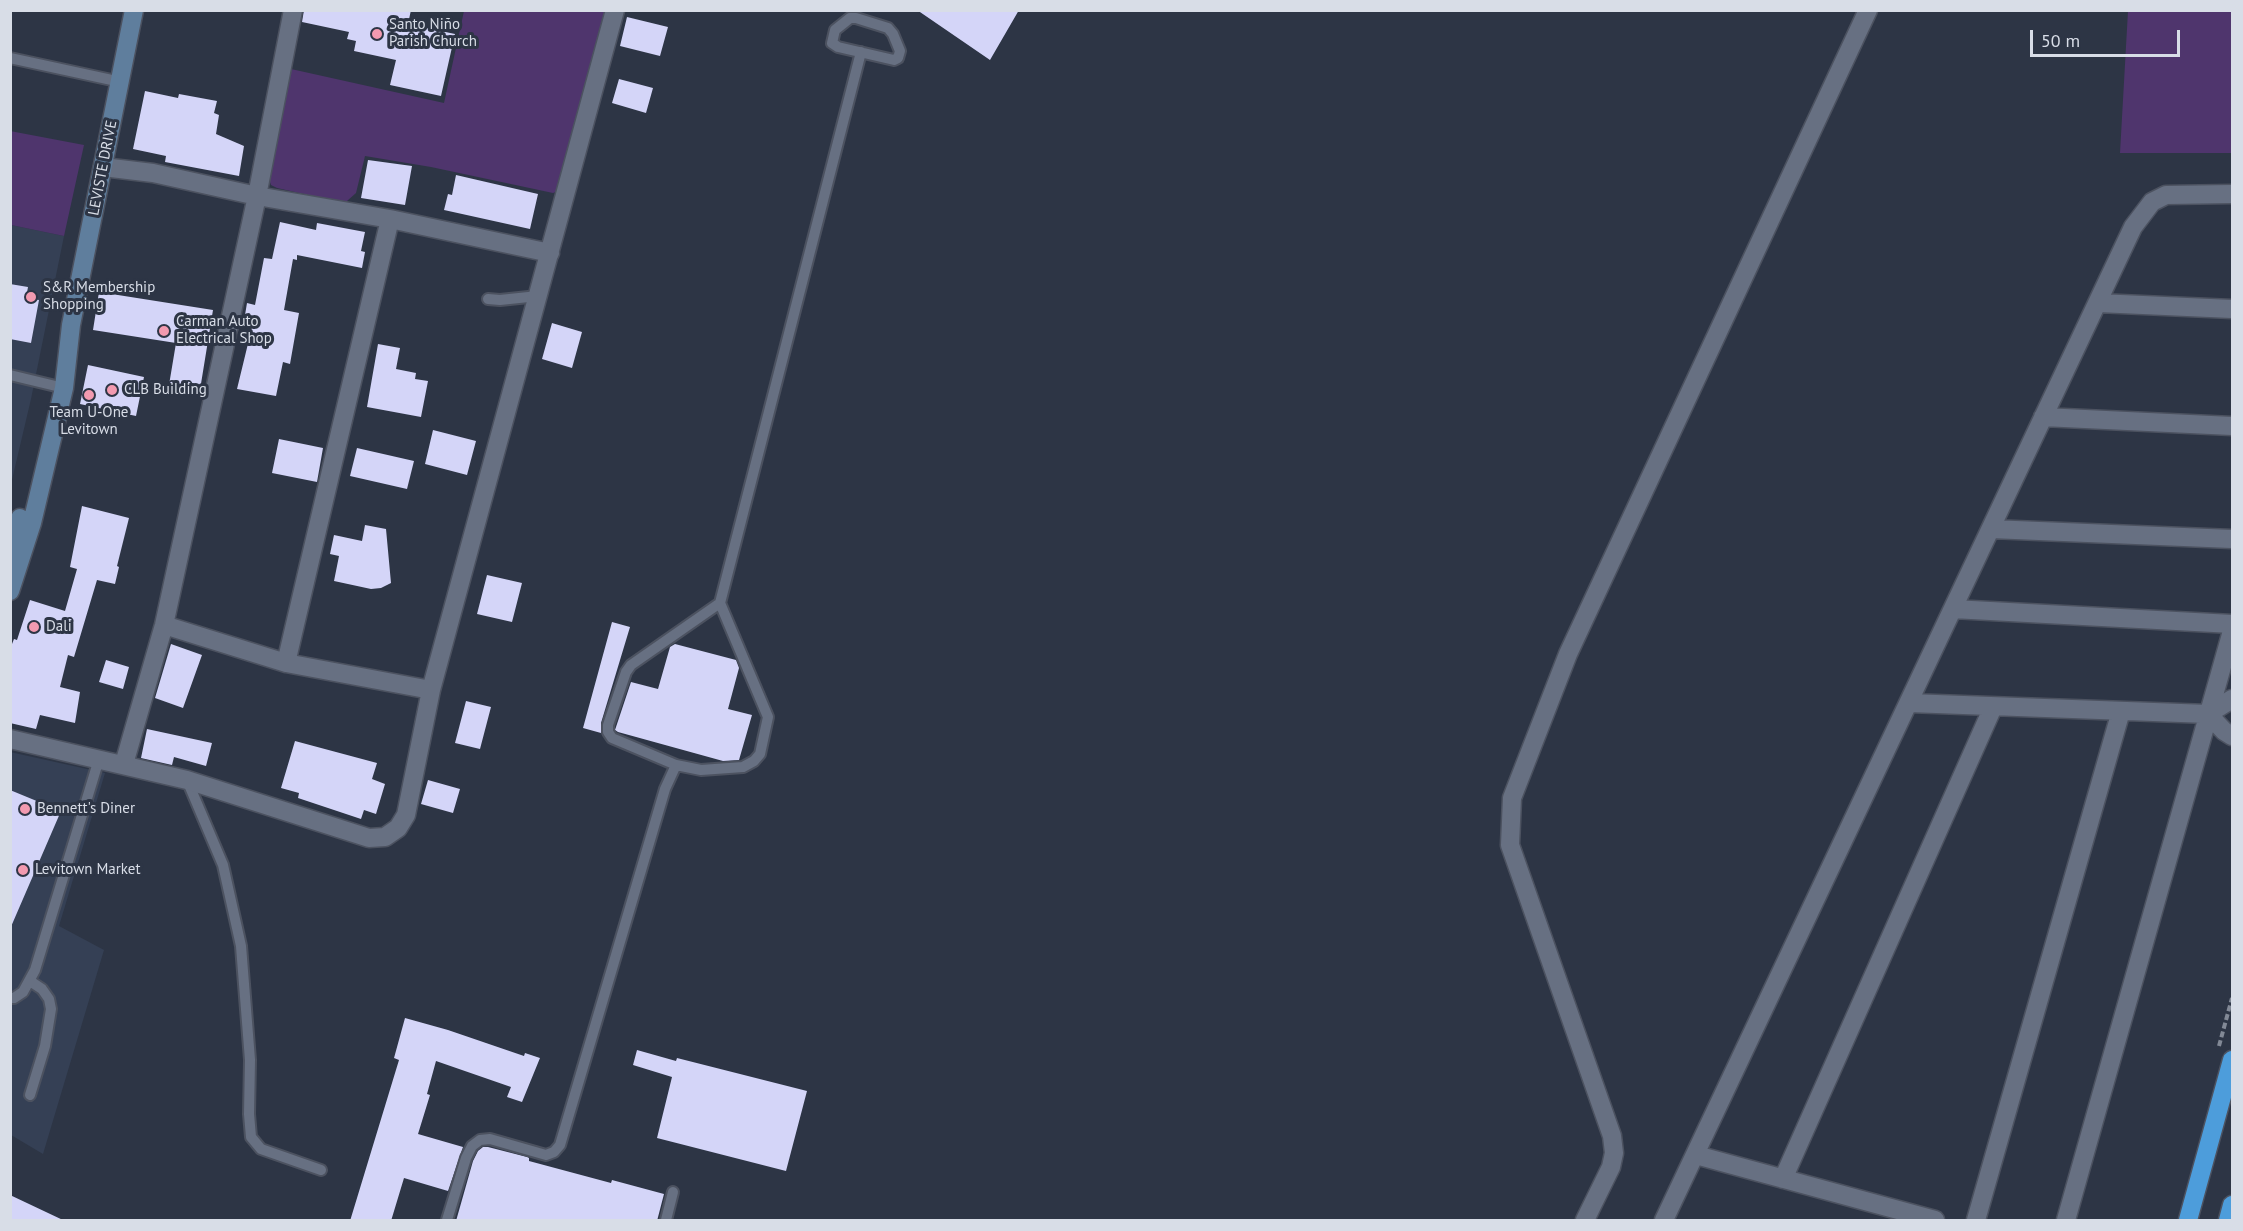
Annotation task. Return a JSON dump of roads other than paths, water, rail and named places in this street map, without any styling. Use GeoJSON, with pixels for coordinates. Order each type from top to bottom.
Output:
{"type":"FeatureCollection","features":[{"type":"Feature","properties":{"kind":"highway"},"geometry":{"type":"LineString","coordinates":[[2188,1221],[2232,1060]]}},
{"type":"Feature","properties":{"kind":"highway"},"geometry":{"type":"LineString","coordinates":[[2228,1221],[2232,1205]]}},
{"type":"Feature","properties":{"kind":"main road","name":"LEVISTE DRIVE"},"geometry":{"type":"LineString","coordinates":[[10,591],[32,523],[134,10]]}},
{"type":"Feature","properties":{"kind":"main road","name":"LEVISTE DRIVE"},"geometry":{"type":"LineString","coordinates":[[10,550],[59,386]]}},
{"type":"Feature","properties":{"kind":"street"},"geometry":{"type":"LineString","coordinates":[[124,764],[164,625],[257,196],[293,10]]}},
{"type":"Feature","properties":{"kind":"street"},"geometry":{"type":"LineString","coordinates":[[10,739],[187,780],[369,838],[385,837],[398,828],[406,815],[431,690],[615,10]]}},
{"type":"Feature","properties":{"kind":"street"},"geometry":{"type":"LineString","coordinates":[[1585,1221],[1611,1167],[1614,1153],[1612,1136],[1510,845],[1512,798],[1569,654],[1868,10]]}},
{"type":"Feature","properties":{"kind":"street"},"geometry":{"type":"LineString","coordinates":[[103,167],[153,172],[257,196],[390,219],[550,253]]}},
{"type":"Feature","properties":{"kind":"street"},"geometry":{"type":"LineString","coordinates":[[1664,1221],[2133,227],[2152,202],[2166,195],[2232,194]]}},
{"type":"Feature","properties":{"kind":"street"},"geometry":{"type":"LineString","coordinates":[[286,663],[390,219]]}},
{"type":"Feature","properties":{"kind":"street"},"geometry":{"type":"LineString","coordinates":[[2098,303],[2232,309]]}},
{"type":"Feature","properties":{"kind":"street"},"geometry":{"type":"LineString","coordinates":[[2043,417],[2232,426]]}},
{"type":"Feature","properties":{"kind":"street"},"geometry":{"type":"LineString","coordinates":[[1991,529],[2232,539]]}},
{"type":"Feature","properties":{"kind":"street"},"geometry":{"type":"LineString","coordinates":[[1953,609],[2232,624]]}},
{"type":"Feature","properties":{"kind":"street"},"geometry":{"type":"LineString","coordinates":[[164,625],[286,663],[431,690]]}},
{"type":"Feature","properties":{"kind":"street"},"geometry":{"type":"LineString","coordinates":[[2066,1221],[2232,631]]}},
{"type":"Feature","properties":{"kind":"street"},"geometry":{"type":"LineString","coordinates":[[1909,703],[2208,714],[2232,699]]}},
{"type":"Feature","properties":{"kind":"street"},"geometry":{"type":"LineString","coordinates":[[1783,1179],[1993,707]]}},
{"type":"Feature","properties":{"kind":"street"},"geometry":{"type":"LineString","coordinates":[[1976,1221],[2121,711]]}},
{"type":"Feature","properties":{"kind":"street"},"geometry":{"type":"LineString","coordinates":[[2208,714],[2232,736]]}},
{"type":"Feature","properties":{"kind":"street"},"geometry":{"type":"LineString","coordinates":[[1696,1155],[1935,1221]]}},
{"type":"Feature","properties":{"kind":"lane"},"geometry":{"type":"LineString","coordinates":[[850,18],[888,28],[900,51],[898,58],[894,60],[861,52],[832,43],[835,30],[850,18]]}},
{"type":"Feature","properties":{"kind":"lane"},"geometry":{"type":"LineString","coordinates":[[720,603],[631,665],[626,672],[608,725],[608,732],[612,738],[676,765],[701,770],[743,767],[754,761],[760,754],[768,717],[720,603],[861,52]]}},
{"type":"Feature","properties":{"kind":"lane"},"geometry":{"type":"LineString","coordinates":[[10,58],[121,82]]}},
{"type":"Feature","properties":{"kind":"lane"},"geometry":{"type":"LineString","coordinates":[[488,299],[538,296]]}},
{"type":"Feature","properties":{"kind":"lane"},"geometry":{"type":"LineString","coordinates":[[10,375],[59,386]]}},
{"type":"Feature","properties":{"kind":"lane"},"geometry":{"type":"LineString","coordinates":[[10,998],[23,992],[35,970],[99,759]]}},
{"type":"Feature","properties":{"kind":"lane"},"geometry":{"type":"LineString","coordinates":[[447,1221],[466,1158],[472,1146],[480,1140],[490,1139],[546,1155],[554,1152],[560,1145],[665,789],[676,765]]}},
{"type":"Feature","properties":{"kind":"lane"},"geometry":{"type":"LineString","coordinates":[[187,780],[222,865],[241,946],[250,1060],[251,1137],[261,1149],[321,1170]]}},
{"type":"Feature","properties":{"kind":"lane"},"geometry":{"type":"LineString","coordinates":[[30,981],[42,989],[49,999],[51,1009],[45,1046],[30,1095]]}},
{"type":"Feature","properties":{"kind":"lane"},"geometry":{"type":"LineString","coordinates":[[666,1221],[673,1192]]}},
{"type":"Feature","properties":{"kind":"place","name":"Santo Niño Parish Church"},"geometry":{"type":"Point","coordinates":[377,34]}},
{"type":"Feature","properties":{"kind":"place","name":"S&R Membership Shopping"},"geometry":{"type":"Point","coordinates":[31,297]}},
{"type":"Feature","properties":{"kind":"place","name":"Carman Auto Electrical Shop"},"geometry":{"type":"Point","coordinates":[164,331]}},
{"type":"Feature","properties":{"kind":"place","name":"CLB Building"},"geometry":{"type":"Point","coordinates":[112,390]}},
{"type":"Feature","properties":{"kind":"place","name":"Team U-One Levitown"},"geometry":{"type":"Point","coordinates":[89,395]}},
{"type":"Feature","properties":{"kind":"place","name":"Dali"},"geometry":{"type":"Point","coordinates":[34,627]}},
{"type":"Feature","properties":{"kind":"place","name":"Bennett's Diner"},"geometry":{"type":"Point","coordinates":[25,809]}},
{"type":"Feature","properties":{"kind":"place","name":"Levitown Market"},"geometry":{"type":"Point","coordinates":[23,870]}}]}
